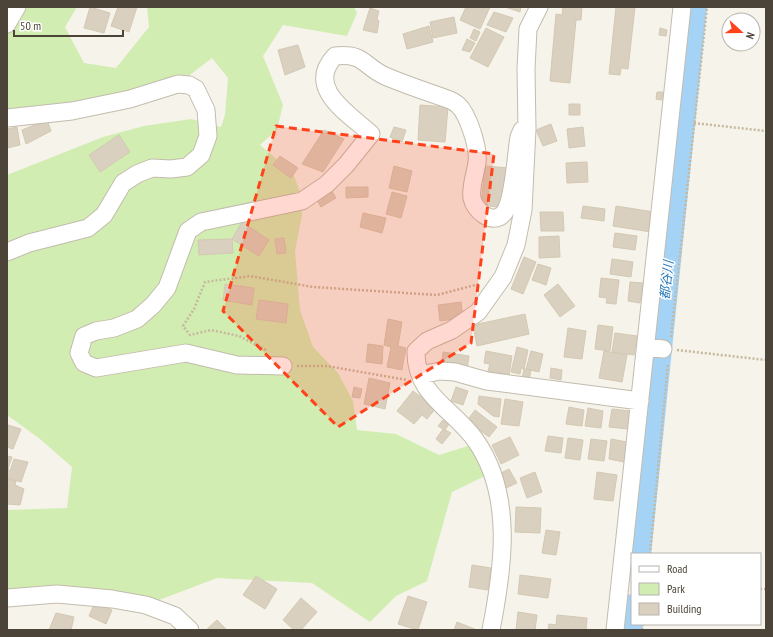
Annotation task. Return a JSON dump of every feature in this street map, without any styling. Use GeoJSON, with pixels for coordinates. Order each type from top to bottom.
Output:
{"type":"FeatureCollection","features":[{"type":"Feature","properties":{"kind":"street"},"geometry":{"type":"LineString","coordinates":[[7,24],[17,7]]}},
{"type":"Feature","properties":{"kind":"street"},"geometry":{"type":"LineString","coordinates":[[491,630],[497,602],[502,549],[500,505],[492,472],[477,441],[456,417],[428,393],[416,363],[416,351],[427,341],[452,330],[478,312],[503,277],[516,244],[523,210],[527,129],[526,69],[528,29],[539,7]]}},
{"type":"Feature","properties":{"kind":"street"},"geometry":{"type":"LineString","coordinates":[[614,630],[640,401],[658,348],[682,7]]}},
{"type":"Feature","properties":{"kind":"street"},"geometry":{"type":"LineString","coordinates":[[283,366],[237,365],[205,356],[186,353],[96,368],[84,363],[79,353],[84,336],[114,328],[136,319],[153,305],[167,288],[188,231],[201,222],[302,200],[327,184],[346,164],[371,134],[332,99],[324,85],[327,64],[335,56],[350,54],[365,61],[384,75],[450,100],[458,105],[463,112],[476,145],[478,160],[471,197],[475,207],[484,215],[494,218],[503,215],[509,205],[519,136],[522,130],[527,129]]}},
{"type":"Feature","properties":{"kind":"street"},"geometry":{"type":"LineString","coordinates":[[7,118],[72,111],[130,99],[178,84],[189,85],[196,90],[206,110],[208,136],[201,155],[187,167],[171,169],[152,168],[137,174],[122,183],[104,215],[88,228],[29,243],[7,252]]}},
{"type":"Feature","properties":{"kind":"street"},"geometry":{"type":"LineString","coordinates":[[420,375],[440,371],[455,372],[487,381],[640,401]]}},
{"type":"Feature","properties":{"kind":"street"},"geometry":{"type":"LineString","coordinates":[[7,598],[57,594],[112,599],[146,605],[175,616],[190,630]]}},
{"type":"Feature","properties":{"kind":"path"},"geometry":{"type":"LineString","coordinates":[[650,553],[658,348],[694,123],[707,7]]}},
{"type":"Feature","properties":{"kind":"path"},"geometry":{"type":"LineString","coordinates":[[694,123],[766,131]]}},
{"type":"Feature","properties":{"kind":"path"},"geometry":{"type":"LineString","coordinates":[[420,375],[409,381],[327,366],[283,366],[263,348],[239,336],[211,330],[190,334],[183,326],[194,309],[205,282],[250,276],[313,287],[437,296],[503,277]]}},
{"type":"Feature","properties":{"kind":"path"},"geometry":{"type":"LineString","coordinates":[[658,348],[766,360]]}},
{"type":"Feature","properties":{"kind":"highlighted area"},"geometry":{"type":"Polygon","coordinates":[[[276,126],[494,154],[471,343],[338,427],[223,311],[276,126]]]}},
{"type":"Feature","properties":{"kind":"green space"},"geometry":{"type":"Polygon","coordinates":[[[17,7],[77,7],[65,27],[84,63],[116,68],[149,27],[147,7],[354,7],[357,13],[347,36],[283,25],[263,56],[283,105],[277,130],[260,145],[293,173],[301,195],[302,215],[295,251],[300,310],[313,347],[338,373],[353,401],[357,430],[396,434],[439,455],[471,445],[487,475],[452,492],[427,581],[396,596],[370,622],[312,583],[217,578],[146,605],[7,598],[7,510],[67,508],[72,467],[40,439],[7,415],[7,175],[103,137],[144,126],[191,119],[221,127],[225,115],[228,78],[212,58],[178,84],[7,118],[7,24],[17,7]]]}},
{"type":"Feature","properties":{"kind":"building"},"geometry":{"type":"Polygon","coordinates":[[[90,7],[110,13],[104,33],[84,28],[90,7]]]}},
{"type":"Feature","properties":{"kind":"building"},"geometry":{"type":"Polygon","coordinates":[[[118,7],[137,7],[129,32],[111,26],[118,7]]]}},
{"type":"Feature","properties":{"kind":"building"},"geometry":{"type":"Polygon","coordinates":[[[466,7],[490,7],[480,29],[460,20],[466,7]]]}},
{"type":"Feature","properties":{"kind":"building"},"geometry":{"type":"Polygon","coordinates":[[[505,7],[521,7],[520,12],[505,7]]]}},
{"type":"Feature","properties":{"kind":"building"},"geometry":{"type":"Polygon","coordinates":[[[563,7],[582,7],[581,20],[576,20],[570,83],[550,81],[556,14],[562,15],[563,7]]]}},
{"type":"Feature","properties":{"kind":"building"},"geometry":{"type":"Polygon","coordinates":[[[616,7],[635,7],[628,69],[621,68],[620,75],[609,74],[616,7]]]}},
{"type":"Feature","properties":{"kind":"building"},"geometry":{"type":"Polygon","coordinates":[[[370,8],[379,11],[377,19],[379,21],[377,33],[363,30],[370,8]]]}},
{"type":"Feature","properties":{"kind":"building"},"geometry":{"type":"Polygon","coordinates":[[[494,12],[513,18],[506,32],[487,25],[494,12]]]}},
{"type":"Feature","properties":{"kind":"building"},"geometry":{"type":"Polygon","coordinates":[[[454,17],[457,33],[433,38],[430,22],[454,17]]]}},
{"type":"Feature","properties":{"kind":"building"},"geometry":{"type":"Polygon","coordinates":[[[429,26],[433,42],[407,49],[403,34],[429,26]]]}},
{"type":"Feature","properties":{"kind":"building"},"geometry":{"type":"Polygon","coordinates":[[[486,28],[504,37],[488,67],[470,58],[486,28]]]}},
{"type":"Feature","properties":{"kind":"building"},"geometry":{"type":"Polygon","coordinates":[[[660,28],[667,30],[666,36],[659,35],[660,28]]]}},
{"type":"Feature","properties":{"kind":"building"},"geometry":{"type":"Polygon","coordinates":[[[474,29],[480,32],[476,41],[470,38],[474,29]]]}},
{"type":"Feature","properties":{"kind":"building"},"geometry":{"type":"Polygon","coordinates":[[[467,39],[475,43],[470,52],[462,50],[467,39]]]}},
{"type":"Feature","properties":{"kind":"building"},"geometry":{"type":"Polygon","coordinates":[[[298,45],[305,67],[285,75],[278,50],[298,45]]]}},
{"type":"Feature","properties":{"kind":"building"},"geometry":{"type":"Polygon","coordinates":[[[657,92],[663,92],[662,100],[656,99],[657,92]]]}},
{"type":"Feature","properties":{"kind":"building"},"geometry":{"type":"Polygon","coordinates":[[[569,104],[580,104],[580,115],[569,115],[569,104]]]}},
{"type":"Feature","properties":{"kind":"building"},"geometry":{"type":"Polygon","coordinates":[[[420,105],[448,107],[445,142],[418,140],[420,105]]]}},
{"type":"Feature","properties":{"kind":"building"},"geometry":{"type":"Polygon","coordinates":[[[47,120],[51,131],[26,144],[22,130],[47,120]]]}},
{"type":"Feature","properties":{"kind":"building"},"geometry":{"type":"Polygon","coordinates":[[[551,124],[557,141],[543,146],[536,130],[551,124]]]}},
{"type":"Feature","properties":{"kind":"building"},"geometry":{"type":"Polygon","coordinates":[[[17,127],[20,145],[7,148],[7,129],[17,127]]]}},
{"type":"Feature","properties":{"kind":"building"},"geometry":{"type":"Polygon","coordinates":[[[394,127],[406,130],[402,142],[390,137],[394,127]]]}},
{"type":"Feature","properties":{"kind":"building"},"geometry":{"type":"Polygon","coordinates":[[[583,127],[585,146],[569,148],[567,129],[583,127]]]}},
{"type":"Feature","properties":{"kind":"building"},"geometry":{"type":"Polygon","coordinates":[[[324,130],[344,139],[323,172],[302,164],[324,130]]]}},
{"type":"Feature","properties":{"kind":"building"},"geometry":{"type":"Polygon","coordinates":[[[119,135],[130,152],[100,172],[89,155],[119,135]]]}},
{"type":"Feature","properties":{"kind":"building"},"geometry":{"type":"Polygon","coordinates":[[[280,156],[298,168],[291,178],[273,165],[280,156]]]}},
{"type":"Feature","properties":{"kind":"building"},"geometry":{"type":"Polygon","coordinates":[[[587,162],[588,182],[567,183],[566,163],[587,162]]]}},
{"type":"Feature","properties":{"kind":"building"},"geometry":{"type":"Polygon","coordinates":[[[394,166],[412,171],[407,192],[389,188],[394,166]]]}},
{"type":"Feature","properties":{"kind":"building"},"geometry":{"type":"Polygon","coordinates":[[[485,166],[509,168],[505,208],[481,205],[485,166]]]}},
{"type":"Feature","properties":{"kind":"building"},"geometry":{"type":"Polygon","coordinates":[[[329,186],[336,198],[321,207],[314,195],[329,186]]]}},
{"type":"Feature","properties":{"kind":"building"},"geometry":{"type":"Polygon","coordinates":[[[346,187],[368,187],[368,197],[346,198],[346,187]]]}},
{"type":"Feature","properties":{"kind":"building"},"geometry":{"type":"Polygon","coordinates":[[[392,192],[407,196],[401,218],[386,214],[392,192]]]}},
{"type":"Feature","properties":{"kind":"building"},"geometry":{"type":"Polygon","coordinates":[[[583,206],[605,209],[604,221],[581,218],[583,206]]]}},
{"type":"Feature","properties":{"kind":"building"},"geometry":{"type":"Polygon","coordinates":[[[616,206],[654,212],[651,232],[613,226],[616,206]]]}},
{"type":"Feature","properties":{"kind":"building"},"geometry":{"type":"Polygon","coordinates":[[[540,212],[563,212],[564,231],[541,231],[540,212]]]}},
{"type":"Feature","properties":{"kind":"building"},"geometry":{"type":"Polygon","coordinates":[[[363,213],[386,218],[382,233],[360,227],[363,213]]]}},
{"type":"Feature","properties":{"kind":"building"},"geometry":{"type":"Polygon","coordinates":[[[242,222],[269,240],[259,256],[232,239],[242,222]]]}},
{"type":"Feature","properties":{"kind":"building"},"geometry":{"type":"Polygon","coordinates":[[[615,233],[637,236],[635,250],[613,247],[615,233]]]}},
{"type":"Feature","properties":{"kind":"building"},"geometry":{"type":"Polygon","coordinates":[[[559,236],[560,257],[539,258],[539,237],[559,236]]]}},
{"type":"Feature","properties":{"kind":"building"},"geometry":{"type":"Polygon","coordinates":[[[284,238],[286,253],[277,254],[275,239],[284,238]]]}},
{"type":"Feature","properties":{"kind":"building"},"geometry":{"type":"Polygon","coordinates":[[[232,239],[233,253],[199,255],[198,240],[232,239]]]}},
{"type":"Feature","properties":{"kind":"building"},"geometry":{"type":"Polygon","coordinates":[[[524,257],[536,262],[523,294],[511,289],[524,257]]]}},
{"type":"Feature","properties":{"kind":"building"},"geometry":{"type":"Polygon","coordinates":[[[612,259],[633,262],[631,277],[610,274],[612,259]]]}},
{"type":"Feature","properties":{"kind":"building"},"geometry":{"type":"Polygon","coordinates":[[[538,264],[551,268],[546,285],[532,280],[538,264]]]}},
{"type":"Feature","properties":{"kind":"building"},"geometry":{"type":"Polygon","coordinates":[[[601,278],[619,280],[616,304],[606,303],[607,298],[599,297],[601,278]]]}},
{"type":"Feature","properties":{"kind":"building"},"geometry":{"type":"Polygon","coordinates":[[[630,282],[643,283],[640,303],[628,301],[630,282]]]}},
{"type":"Feature","properties":{"kind":"building"},"geometry":{"type":"Polygon","coordinates":[[[225,284],[254,288],[252,305],[223,300],[225,284]]]}},
{"type":"Feature","properties":{"kind":"building"},"geometry":{"type":"Polygon","coordinates":[[[558,284],[575,306],[560,317],[544,295],[558,284]]]}},
{"type":"Feature","properties":{"kind":"building"},"geometry":{"type":"Polygon","coordinates":[[[259,300],[288,304],[286,323],[256,319],[259,300]]]}},
{"type":"Feature","properties":{"kind":"building"},"geometry":{"type":"Polygon","coordinates":[[[461,302],[463,318],[440,321],[438,305],[461,302]]]}},
{"type":"Feature","properties":{"kind":"building"},"geometry":{"type":"Polygon","coordinates":[[[525,314],[529,334],[477,346],[473,325],[525,314]]]}},
{"type":"Feature","properties":{"kind":"building"},"geometry":{"type":"Polygon","coordinates":[[[388,319],[402,322],[398,346],[406,348],[402,370],[387,367],[391,347],[384,345],[388,319]]]}},
{"type":"Feature","properties":{"kind":"building"},"geometry":{"type":"Polygon","coordinates":[[[598,325],[613,327],[610,351],[595,349],[598,325]]]}},
{"type":"Feature","properties":{"kind":"building"},"geometry":{"type":"Polygon","coordinates":[[[568,328],[586,331],[582,359],[564,357],[568,328]]]}},
{"type":"Feature","properties":{"kind":"building"},"geometry":{"type":"Polygon","coordinates":[[[615,333],[637,336],[634,355],[612,352],[615,333]]]}},
{"type":"Feature","properties":{"kind":"building"},"geometry":{"type":"Polygon","coordinates":[[[368,344],[383,346],[382,364],[366,362],[368,344]]]}},
{"type":"Feature","properties":{"kind":"building"},"geometry":{"type":"Polygon","coordinates":[[[517,347],[528,350],[524,369],[521,368],[520,374],[511,372],[517,347]]]}},
{"type":"Feature","properties":{"kind":"building"},"geometry":{"type":"Polygon","coordinates":[[[486,351],[512,356],[509,375],[488,371],[490,364],[484,363],[486,351]]]}},
{"type":"Feature","properties":{"kind":"building"},"geometry":{"type":"Polygon","coordinates":[[[531,351],[543,354],[539,372],[526,369],[531,351]]]}},
{"type":"Feature","properties":{"kind":"building"},"geometry":{"type":"Polygon","coordinates":[[[604,351],[627,355],[622,382],[599,378],[604,351]]]}},
{"type":"Feature","properties":{"kind":"building"},"geometry":{"type":"Polygon","coordinates":[[[443,352],[469,356],[467,370],[441,366],[443,352]]]}},
{"type":"Feature","properties":{"kind":"building"},"geometry":{"type":"Polygon","coordinates":[[[551,368],[562,370],[561,380],[550,378],[551,368]]]}},
{"type":"Feature","properties":{"kind":"building"},"geometry":{"type":"Polygon","coordinates":[[[524,369],[531,370],[529,380],[522,379],[524,369]]]}},
{"type":"Feature","properties":{"kind":"building"},"geometry":{"type":"Polygon","coordinates":[[[369,378],[390,383],[385,409],[364,404],[369,378]]]}},
{"type":"Feature","properties":{"kind":"building"},"geometry":{"type":"Polygon","coordinates":[[[354,387],[362,389],[360,398],[352,397],[354,387]]]}},
{"type":"Feature","properties":{"kind":"building"},"geometry":{"type":"Polygon","coordinates":[[[456,387],[468,391],[463,405],[451,401],[456,387]]]}},
{"type":"Feature","properties":{"kind":"building"},"geometry":{"type":"Polygon","coordinates":[[[413,391],[436,408],[427,419],[422,415],[414,424],[397,411],[413,391]]]}},
{"type":"Feature","properties":{"kind":"building"},"geometry":{"type":"Polygon","coordinates":[[[479,396],[501,399],[499,417],[493,416],[478,404],[479,396]]]}},
{"type":"Feature","properties":{"kind":"building"},"geometry":{"type":"Polygon","coordinates":[[[505,399],[523,402],[519,426],[501,424],[505,399]]]}},
{"type":"Feature","properties":{"kind":"building"},"geometry":{"type":"Polygon","coordinates":[[[569,407],[584,410],[582,426],[566,424],[569,407]]]}},
{"type":"Feature","properties":{"kind":"building"},"geometry":{"type":"Polygon","coordinates":[[[588,408],[603,411],[601,428],[585,426],[588,408]]]}},
{"type":"Feature","properties":{"kind":"building"},"geometry":{"type":"Polygon","coordinates":[[[612,409],[630,411],[628,429],[609,427],[612,409]]]}},
{"type":"Feature","properties":{"kind":"building"},"geometry":{"type":"Polygon","coordinates":[[[475,410],[497,427],[489,437],[467,421],[475,410]]]}},
{"type":"Feature","properties":{"kind":"building"},"geometry":{"type":"Polygon","coordinates":[[[443,420],[449,424],[445,430],[451,433],[442,444],[436,439],[443,429],[438,426],[443,420]]]}},
{"type":"Feature","properties":{"kind":"building"},"geometry":{"type":"Polygon","coordinates":[[[8,425],[21,429],[13,449],[7,447],[8,425]]]}},
{"type":"Feature","properties":{"kind":"building"},"geometry":{"type":"Polygon","coordinates":[[[548,436],[563,438],[561,453],[545,451],[548,436]]]}},
{"type":"Feature","properties":{"kind":"building"},"geometry":{"type":"Polygon","coordinates":[[[510,437],[519,455],[501,464],[492,445],[510,437]]]}},
{"type":"Feature","properties":{"kind":"building"},"geometry":{"type":"Polygon","coordinates":[[[568,438],[583,440],[580,460],[565,458],[568,438]]]}},
{"type":"Feature","properties":{"kind":"building"},"geometry":{"type":"Polygon","coordinates":[[[591,439],[607,441],[604,461],[588,459],[591,439]]]}},
{"type":"Feature","properties":{"kind":"building"},"geometry":{"type":"Polygon","coordinates":[[[611,439],[627,442],[624,462],[609,459],[611,439]]]}},
{"type":"Feature","properties":{"kind":"building"},"geometry":{"type":"Polygon","coordinates":[[[7,456],[12,457],[8,469],[10,471],[14,459],[28,462],[21,482],[7,478],[7,456]]]}},
{"type":"Feature","properties":{"kind":"building"},"geometry":{"type":"Polygon","coordinates":[[[509,469],[517,483],[506,488],[499,474],[509,469]]]}},
{"type":"Feature","properties":{"kind":"building"},"geometry":{"type":"Polygon","coordinates":[[[535,472],[542,492],[527,498],[520,478],[535,472]]]}},
{"type":"Feature","properties":{"kind":"building"},"geometry":{"type":"Polygon","coordinates":[[[597,472],[617,475],[613,501],[594,499],[597,472]]]}},
{"type":"Feature","properties":{"kind":"building"},"geometry":{"type":"Polygon","coordinates":[[[7,479],[16,481],[15,485],[24,489],[20,505],[7,504],[7,479]]]}},
{"type":"Feature","properties":{"kind":"building"},"geometry":{"type":"Polygon","coordinates":[[[516,507],[541,508],[540,533],[515,532],[516,507]]]}},
{"type":"Feature","properties":{"kind":"building"},"geometry":{"type":"Polygon","coordinates":[[[546,530],[560,532],[556,555],[542,553],[546,530]]]}},
{"type":"Feature","properties":{"kind":"building"},"geometry":{"type":"Polygon","coordinates":[[[472,565],[491,568],[488,590],[469,587],[472,565]]]}},
{"type":"Feature","properties":{"kind":"building"},"geometry":{"type":"Polygon","coordinates":[[[520,575],[551,579],[548,598],[518,594],[520,575]]]}},
{"type":"Feature","properties":{"kind":"building"},"geometry":{"type":"Polygon","coordinates":[[[256,576],[277,589],[265,609],[243,595],[256,576]]]}},
{"type":"Feature","properties":{"kind":"building"},"geometry":{"type":"Polygon","coordinates":[[[408,596],[427,602],[418,630],[398,624],[408,596]]]}},
{"type":"Feature","properties":{"kind":"building"},"geometry":{"type":"Polygon","coordinates":[[[301,598],[317,612],[301,630],[294,630],[283,620],[301,598]]]}},
{"type":"Feature","properties":{"kind":"building"},"geometry":{"type":"Polygon","coordinates":[[[95,602],[112,610],[106,624],[89,616],[95,602]]]}},
{"type":"Feature","properties":{"kind":"building"},"geometry":{"type":"Polygon","coordinates":[[[518,612],[537,615],[535,630],[516,630],[518,612]]]}},
{"type":"Feature","properties":{"kind":"building"},"geometry":{"type":"Polygon","coordinates":[[[56,613],[74,617],[71,630],[49,630],[56,613]]]}},
{"type":"Feature","properties":{"kind":"building"},"geometry":{"type":"Polygon","coordinates":[[[557,615],[587,618],[586,630],[548,630],[549,624],[556,625],[557,615]]]}},
{"type":"Feature","properties":{"kind":"building"},"geometry":{"type":"Polygon","coordinates":[[[217,620],[227,630],[206,630],[217,620]]]}},
{"type":"Feature","properties":{"kind":"building"},"geometry":{"type":"Polygon","coordinates":[[[457,622],[477,630],[454,630],[457,622]]]}},
{"type":"Feature","properties":{"kind":"waterway","name":"都谷川"},"geometry":{"type":"LineString","coordinates":[[638,553],[694,7]]}},
{"type":"Feature","properties":{"kind":"waterway","name":"都谷川"},"geometry":{"type":"LineString","coordinates":[[629,630],[631,615]]}}]}
